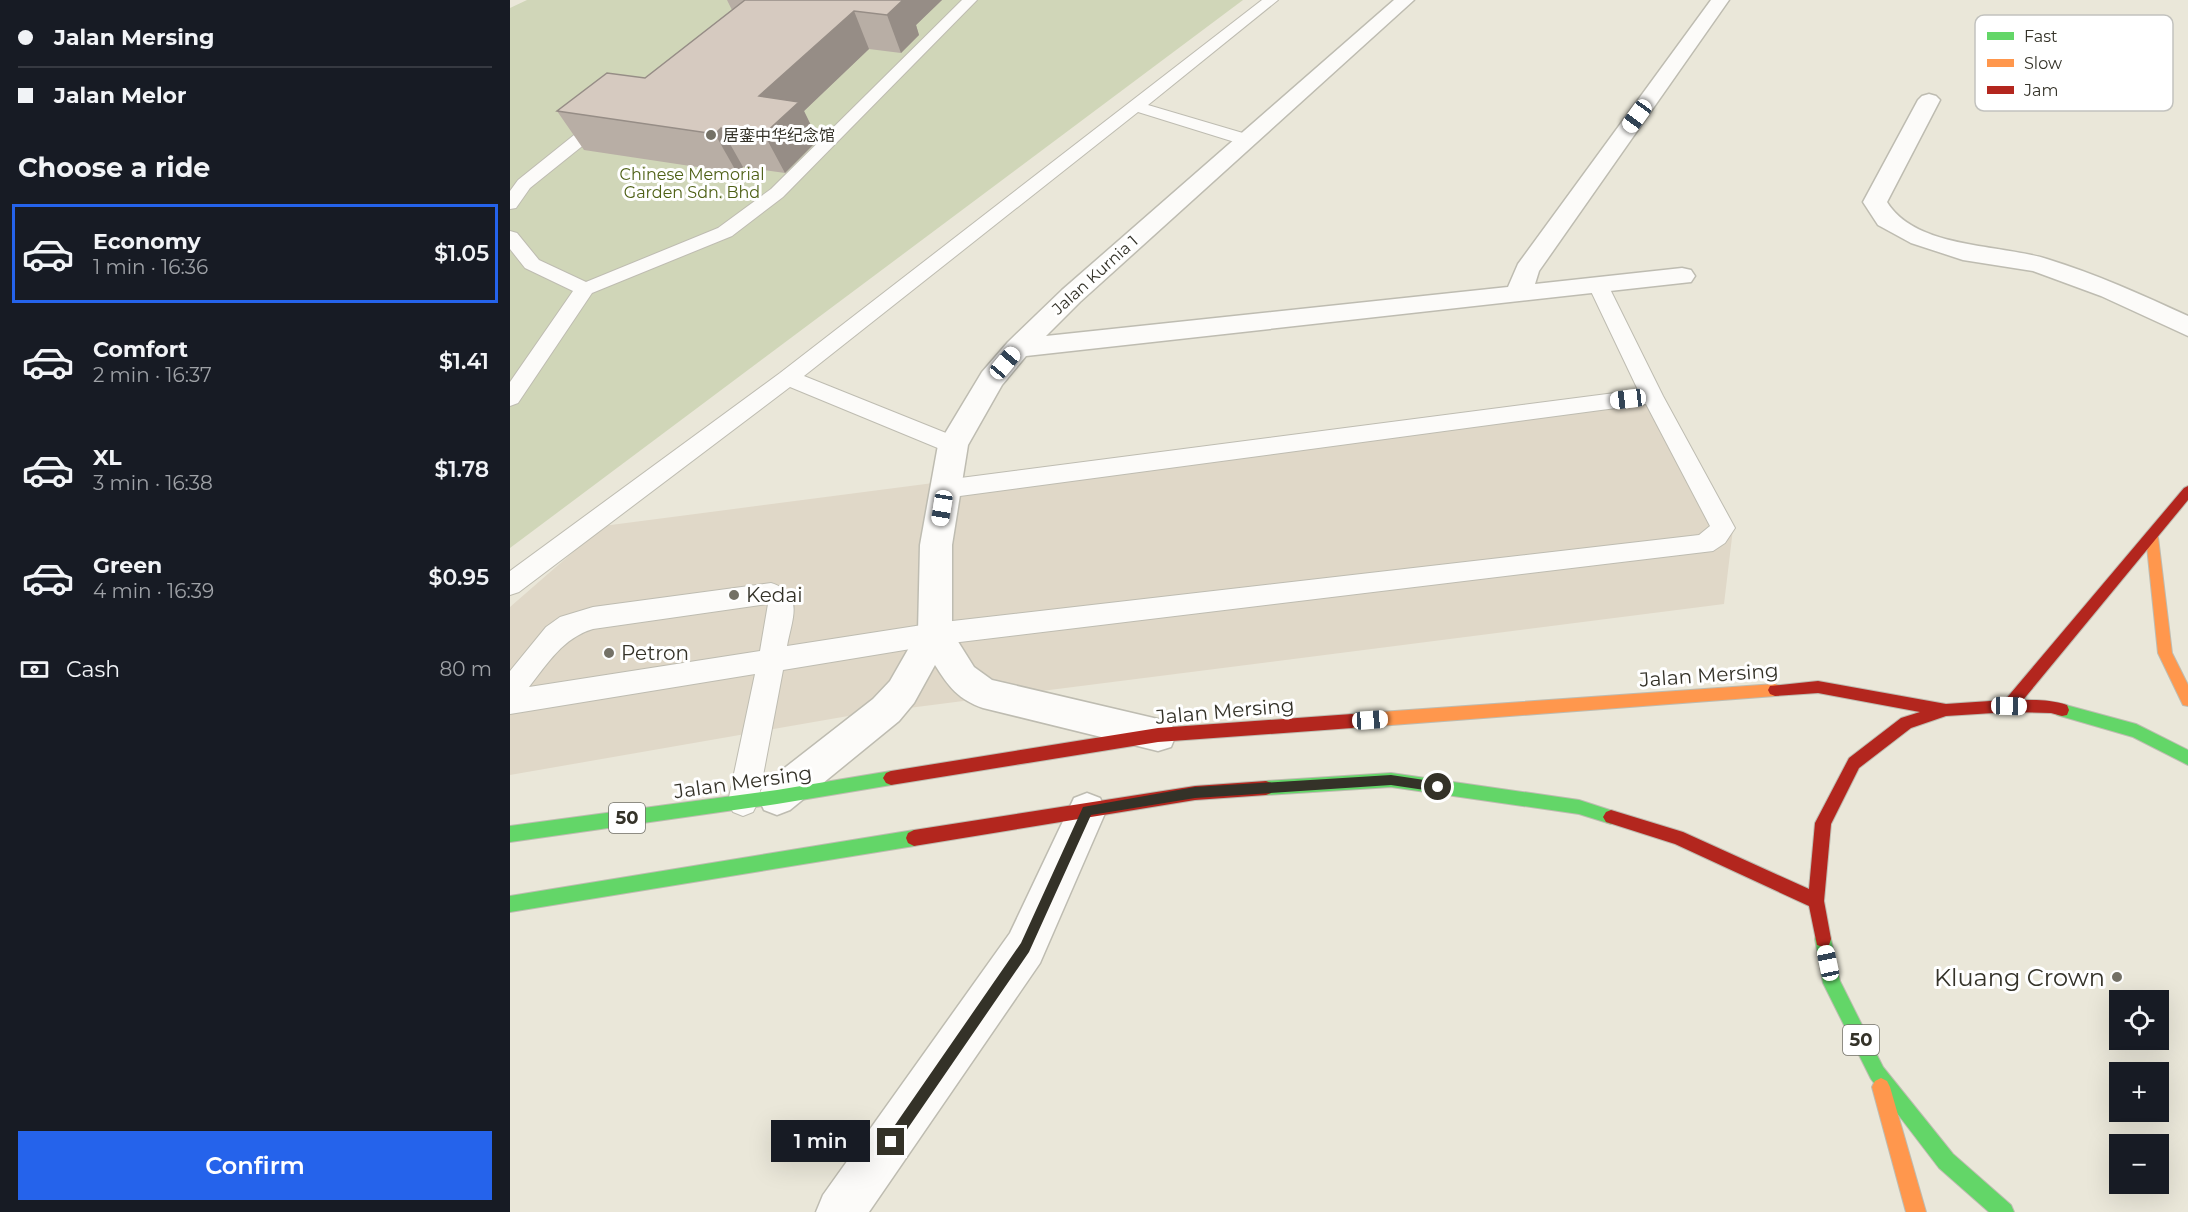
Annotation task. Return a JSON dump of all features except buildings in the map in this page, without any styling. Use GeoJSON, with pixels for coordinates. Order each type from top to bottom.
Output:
{"type":"FeatureCollection","features":[{"type":"Feature","properties":{"kind":"main road"},"geometry":{"type":"LineString","coordinates":[[2009,706],[2188,491]]}},
{"type":"Feature","properties":{"kind":"main road"},"geometry":{"type":"LineString","coordinates":[[2152,537],[2165,653],[2188,700]]}},
{"type":"Feature","properties":{"kind":"main road","name":"Jalan Mersing"},"geometry":{"type":"LineString","coordinates":[[510,834],[777,797],[1158,735],[1818,687],[1946,710]]}},
{"type":"Feature","properties":{"kind":"main road","name":"50"},"geometry":{"type":"LineString","coordinates":[[2004,1212],[1946,1161],[1877,1073],[1832,983],[1816,901],[1823,823],[1854,763],[1906,723],[1946,710],[2009,706],[2051,707],[2136,731],[2188,758]]}},
{"type":"Feature","properties":{"kind":"main road"},"geometry":{"type":"LineString","coordinates":[[510,904],[1195,793],[1391,780],[1579,807],[1677,837],[1816,901]]}},
{"type":"Feature","properties":{"kind":"main road"},"geometry":{"type":"LineString","coordinates":[[1877,1073],[1916,1212]]}},
{"type":"Feature","properties":{"kind":"street","name":"Jalan Kurnia 1"},"geometry":{"type":"LineString","coordinates":[[935,634],[936,545],[953,445],[992,379],[1018,348],[1071,296],[1405,0]]}},
{"type":"Feature","properties":{"kind":"street"},"geometry":{"type":"LineString","coordinates":[[1518,294],[1527,270],[1720,0]]}},
{"type":"Feature","properties":{"kind":"street"},"geometry":{"type":"LineString","coordinates":[[1929,100],[1875,202],[1886,220],[1920,238],[1963,252],[2038,264],[2110,290],[2188,327]]}},
{"type":"Feature","properties":{"kind":"street"},"geometry":{"type":"LineString","coordinates":[[1018,348],[1682,276]]}},
{"type":"Feature","properties":{"kind":"street"},"geometry":{"type":"LineString","coordinates":[[777,797],[886,710],[902,693],[935,634],[963,678],[983,693],[1158,735]]}},
{"type":"Feature","properties":{"kind":"street"},"geometry":{"type":"LineString","coordinates":[[840,1212],[1025,948],[1087,810]]}},
{"type":"Feature","properties":{"kind":"lane"},"geometry":{"type":"LineString","coordinates":[[510,398],[585,289],[725,232],[769,200],[970,0]]}},
{"type":"Feature","properties":{"kind":"lane"},"geometry":{"type":"LineString","coordinates":[[510,585],[788,378],[1271,0]]}},
{"type":"Feature","properties":{"kind":"lane"},"geometry":{"type":"LineString","coordinates":[[1136,106],[1247,140]]}},
{"type":"Feature","properties":{"kind":"lane"},"geometry":{"type":"LineString","coordinates":[[510,204],[524,184],[618,109]]}},
{"type":"Feature","properties":{"kind":"lane"},"geometry":{"type":"LineString","coordinates":[[510,237],[532,264],[585,289]]}},
{"type":"Feature","properties":{"kind":"lane"},"geometry":{"type":"LineString","coordinates":[[510,702],[935,634],[1704,544],[1723,528],[1652,396],[1598,285]]}},
{"type":"Feature","properties":{"kind":"lane"},"geometry":{"type":"LineString","coordinates":[[788,378],[953,445]]}},
{"type":"Feature","properties":{"kind":"lane"},"geometry":{"type":"LineString","coordinates":[[945,489],[1652,396]]}},
{"type":"Feature","properties":{"kind":"lane"},"geometry":{"type":"LineString","coordinates":[[510,691],[555,635],[569,625],[593,618],[771,593],[782,599],[743,802]]}},
{"type":"Feature","properties":{"kind":"shaded area"},"geometry":{"type":"Polygon","coordinates":[[[1656,389],[1733,529],[1724,604],[854,715],[510,775],[510,607],[603,526],[1656,389]]]}},
{"type":"Feature","properties":{"kind":"green space","name":"Chinese Memorial Garden Sdn. Bhd"},"geometry":{"type":"Polygon","coordinates":[[[527,0],[1243,0],[510,548],[510,8],[527,0]]]}},
{"type":"Feature","properties":{"kind":"traffic: fast"},"geometry":{"type":"LineString","coordinates":[[2062,710],[2136,731],[2188,758]]}},
{"type":"Feature","properties":{"kind":"traffic: fast"},"geometry":{"type":"LineString","coordinates":[[510,834],[777,797],[891,778]]}},
{"type":"Feature","properties":{"kind":"traffic: fast"},"geometry":{"type":"LineString","coordinates":[[1266,788],[1391,780],[1579,807],[1611,817]]}},
{"type":"Feature","properties":{"kind":"traffic: fast"},"geometry":{"type":"LineString","coordinates":[[510,904],[914,838]]}},
{"type":"Feature","properties":{"kind":"traffic: fast"},"geometry":{"type":"LineString","coordinates":[[1823,939],[1832,983],[1877,1073],[1946,1161],[2004,1212]]}},
{"type":"Feature","properties":{"kind":"traffic: slow"},"geometry":{"type":"LineString","coordinates":[[2152,537],[2165,653],[2188,700]]}},
{"type":"Feature","properties":{"kind":"traffic: slow"},"geometry":{"type":"LineString","coordinates":[[1352,721],[1775,690]]}},
{"type":"Feature","properties":{"kind":"traffic: slow"},"geometry":{"type":"LineString","coordinates":[[1881,1087],[1916,1212]]}},
{"type":"Feature","properties":{"kind":"traffic: jam"},"geometry":{"type":"LineString","coordinates":[[2009,706],[2188,491]]}},
{"type":"Feature","properties":{"kind":"traffic: jam"},"geometry":{"type":"LineString","coordinates":[[1775,690],[1818,687],[1946,710]]}},
{"type":"Feature","properties":{"kind":"traffic: jam"},"geometry":{"type":"LineString","coordinates":[[1823,939],[1816,901],[1823,823],[1854,763],[1906,723],[1946,710],[2009,706],[2051,707],[2062,710]]}},
{"type":"Feature","properties":{"kind":"traffic: jam"},"geometry":{"type":"LineString","coordinates":[[891,778],[1158,735],[1352,721]]}},
{"type":"Feature","properties":{"kind":"traffic: jam"},"geometry":{"type":"LineString","coordinates":[[914,838],[1195,793],[1266,788]]}},
{"type":"Feature","properties":{"kind":"traffic: jam"},"geometry":{"type":"LineString","coordinates":[[1611,817],[1677,837],[1816,901]]}},
{"type":"Feature","properties":{"kind":"place","name":"居銮中华纪念馆"},"geometry":{"type":"Point","coordinates":[711,135]}},
{"type":"Feature","properties":{"kind":"place","name":"Kedai"},"geometry":{"type":"Point","coordinates":[734,595]}},
{"type":"Feature","properties":{"kind":"place","name":"Petron"},"geometry":{"type":"Point","coordinates":[609,653]}},
{"type":"Feature","properties":{"kind":"place","name":"Kluang Crown"},"geometry":{"type":"Point","coordinates":[2117,977]}},
{"type":"Feature","properties":{"kind":"route"},"geometry":{"type":"LineString","coordinates":[[891,1142],[1025,948],[1087,810],[1195,793],[1391,780],[1438,787]]}}]}
